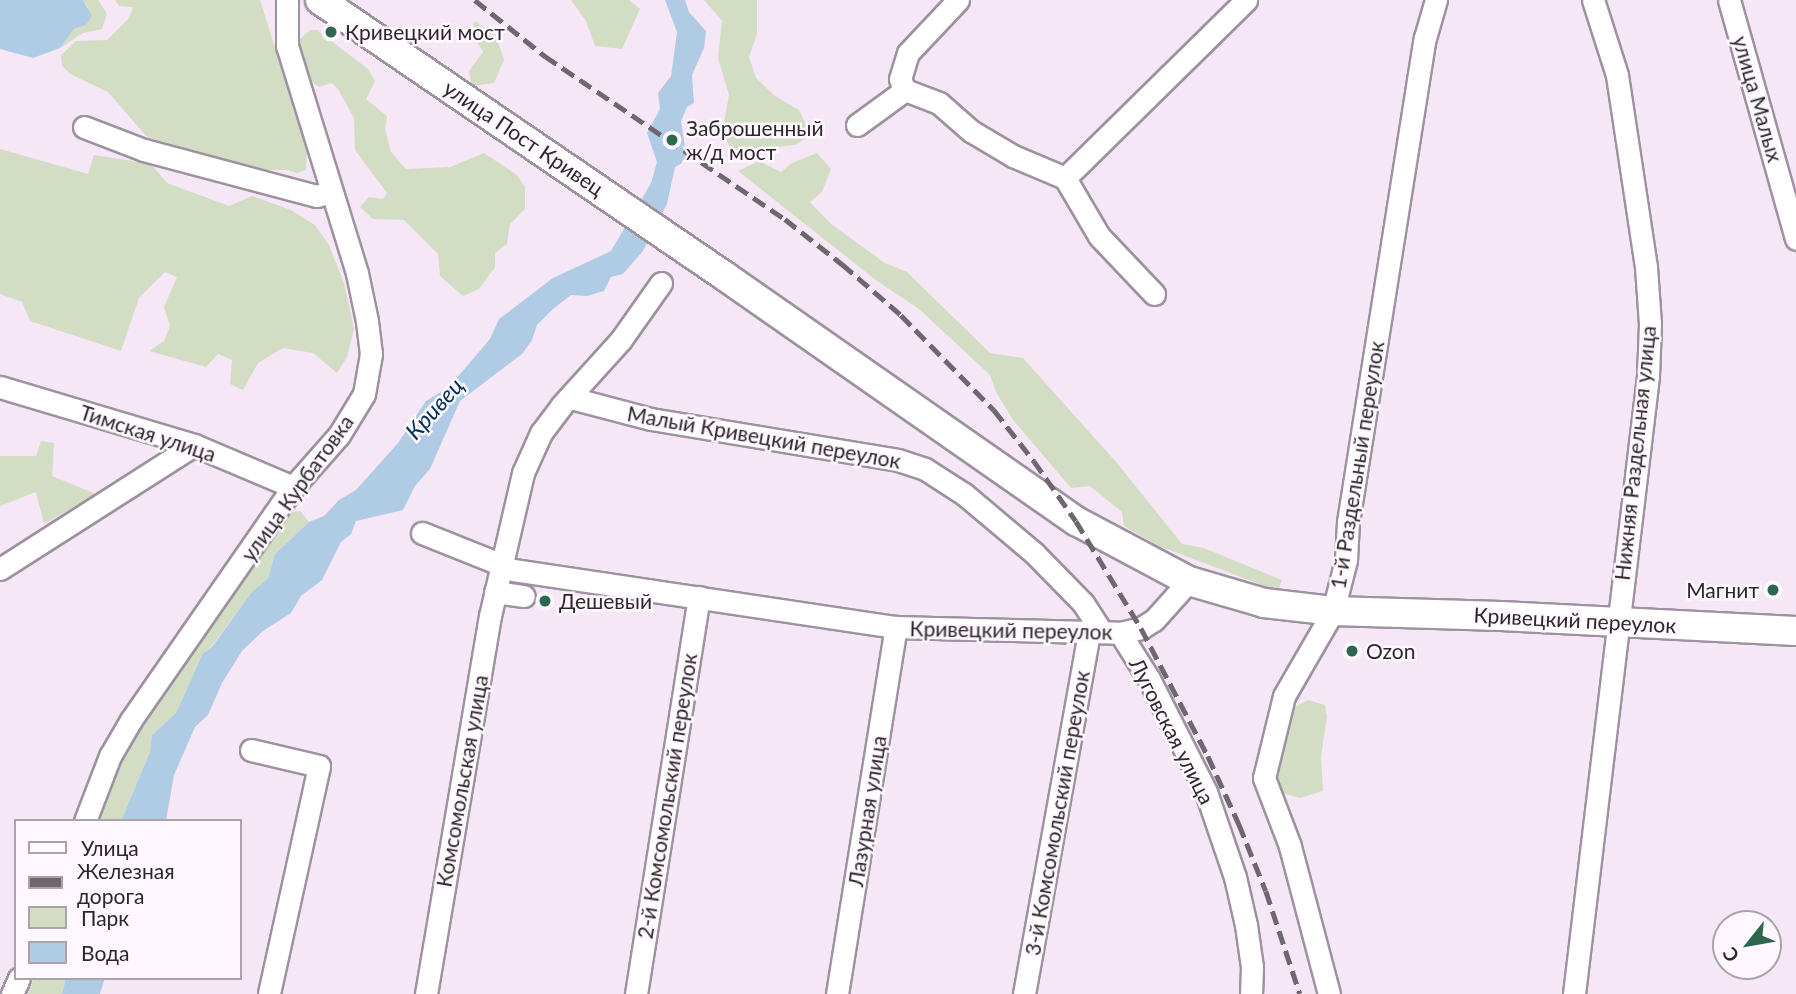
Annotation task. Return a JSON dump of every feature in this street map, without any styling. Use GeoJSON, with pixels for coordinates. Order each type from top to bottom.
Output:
{"type":"FeatureCollection","features":[{"type":"Feature","properties":{"kind":"main road","name":"улица Пост Кривец"},"geometry":{"type":"LineString","coordinates":[[320,0],[726,277],[1076,521],[1189,581]]}},
{"type":"Feature","properties":{"kind":"main road","name":"Кривецкий переулок"},"geometry":{"type":"LineString","coordinates":[[1189,581],[1264,603],[1333,611],[1796,631]]}},
{"type":"Feature","properties":{"kind":"street","name":"улица Курбатовка"},"geometry":{"type":"LineString","coordinates":[[86,819],[110,756],[131,720],[293,487],[339,435],[365,394],[371,354],[357,273],[287,46],[287,0]]}},
{"type":"Feature","properties":{"kind":"street"},"geometry":{"type":"LineString","coordinates":[[857,125],[902,85],[908,52],[958,0]]}},
{"type":"Feature","properties":{"kind":"street"},"geometry":{"type":"LineString","coordinates":[[1065,178],[1246,0]]}},
{"type":"Feature","properties":{"kind":"street","name":"1-й Раздельный переулок"},"geometry":{"type":"LineString","coordinates":[[1329,994],[1290,846],[1264,778],[1284,696],[1333,611],[1346,560],[1348,522],[1424,38],[1436,0]]}},
{"type":"Feature","properties":{"kind":"street","name":"Нижняя Раздельная улица"},"geometry":{"type":"LineString","coordinates":[[1574,994],[1648,376],[1650,324],[1646,267],[1617,75],[1593,0]]}},
{"type":"Feature","properties":{"kind":"street","name":"улица Малых"},"geometry":{"type":"LineString","coordinates":[[1729,0],[1796,239]]}},
{"type":"Feature","properties":{"kind":"street"},"geometry":{"type":"LineString","coordinates":[[902,85],[939,103],[971,131],[1013,156],[1065,178],[1099,236],[1154,294]]}},
{"type":"Feature","properties":{"kind":"street"},"geometry":{"type":"LineString","coordinates":[[84,127],[144,150],[317,196],[330,192]]}},
{"type":"Feature","properties":{"kind":"street","name":"Комсомольская улица"},"geometry":{"type":"LineString","coordinates":[[426,994],[495,592],[523,473],[541,433],[620,341],[662,283]]}},
{"type":"Feature","properties":{"kind":"street","name":"Тимская улица"},"geometry":{"type":"LineString","coordinates":[[0,387],[194,445],[293,487]]}},
{"type":"Feature","properties":{"kind":"street","name":"Малый Кривецкий переулок"},"geometry":{"type":"LineString","coordinates":[[570,398],[651,419],[898,460],[925,469],[964,494],[1034,553],[1083,603],[1104,633]]}},
{"type":"Feature","properties":{"kind":"street"},"geometry":{"type":"LineString","coordinates":[[0,569],[194,445]]}},
{"type":"Feature","properties":{"kind":"street","name":"Кривецкий переулок"},"geometry":{"type":"LineString","coordinates":[[422,533],[500,566],[896,627],[1104,633],[1154,620],[1189,581]]}},
{"type":"Feature","properties":{"kind":"street"},"geometry":{"type":"LineString","coordinates":[[495,592],[524,596]]}},
{"type":"Feature","properties":{"kind":"street","name":"2-й Комсомольский переулок"},"geometry":{"type":"LineString","coordinates":[[636,994],[699,597]]}},
{"type":"Feature","properties":{"kind":"street","name":"Лазурная улица"},"geometry":{"type":"LineString","coordinates":[[837,994],[896,627]]}},
{"type":"Feature","properties":{"kind":"street","name":"3-й Комсомольский переулок"},"geometry":{"type":"LineString","coordinates":[[1024,994],[1104,633]]}},
{"type":"Feature","properties":{"kind":"street","name":"Луговская улица"},"geometry":{"type":"LineString","coordinates":[[1104,633],[1149,679],[1206,792],[1234,877],[1246,925],[1252,967],[1251,994]]}},
{"type":"Feature","properties":{"kind":"street"},"geometry":{"type":"LineString","coordinates":[[251,750],[318,766],[269,994]]}},
{"type":"Feature","properties":{"kind":"green space"},"geometry":{"type":"Polygon","coordinates":[[[83,0],[98,0],[107,14],[102,29],[83,33],[60,48],[74,29],[86,25],[88,7],[83,0]]]}},
{"type":"Feature","properties":{"kind":"green space"},"geometry":{"type":"Polygon","coordinates":[[[115,0],[260,0],[307,150],[306,170],[297,173],[287,170],[255,170],[147,137],[108,92],[70,74],[62,66],[61,55],[76,41],[107,40],[129,18],[133,7],[119,6],[115,0]]]}},
{"type":"Feature","properties":{"kind":"green space"},"geometry":{"type":"Polygon","coordinates":[[[571,0],[629,0],[640,9],[622,49],[595,46],[586,21],[571,0]]]}},
{"type":"Feature","properties":{"kind":"green space"},"geometry":{"type":"Polygon","coordinates":[[[704,0],[757,0],[757,34],[749,57],[756,78],[775,96],[799,110],[811,135],[795,145],[733,152],[722,133],[729,95],[718,58],[722,21],[704,0]]]}},
{"type":"Feature","properties":{"kind":"green space"},"geometry":{"type":"Polygon","coordinates":[[[475,21],[496,36],[504,60],[494,83],[472,86],[469,71],[483,52],[471,32],[475,21]]]}},
{"type":"Feature","properties":{"kind":"green space"},"geometry":{"type":"Polygon","coordinates":[[[310,30],[317,30],[368,69],[375,81],[366,99],[387,116],[385,129],[391,152],[406,169],[450,167],[484,153],[517,175],[525,187],[525,209],[510,224],[507,244],[495,253],[495,267],[479,289],[463,296],[440,276],[438,254],[404,220],[373,219],[360,207],[369,197],[383,199],[387,193],[355,150],[354,118],[338,89],[332,83],[319,87],[312,82],[299,40],[310,30]]]}},
{"type":"Feature","properties":{"kind":"green space"},"geometry":{"type":"Polygon","coordinates":[[[0,149],[88,174],[94,155],[151,164],[167,183],[229,206],[252,196],[291,210],[315,225],[329,245],[344,283],[354,329],[347,357],[337,373],[313,353],[283,348],[258,363],[243,390],[230,384],[232,360],[218,354],[206,367],[149,351],[164,341],[170,326],[164,307],[177,277],[165,272],[139,298],[121,351],[30,321],[22,302],[0,294],[0,149]]]}},
{"type":"Feature","properties":{"kind":"green space"},"geometry":{"type":"Polygon","coordinates":[[[817,153],[831,169],[822,192],[810,202],[831,224],[885,263],[907,272],[990,353],[1023,358],[1117,463],[1182,544],[1204,548],[1282,580],[1278,591],[1159,546],[1124,526],[1122,512],[1090,486],[1071,488],[1013,420],[996,392],[990,375],[919,309],[877,281],[738,171],[759,161],[781,172],[792,163],[817,153]]]}},
{"type":"Feature","properties":{"kind":"green space"},"geometry":{"type":"Polygon","coordinates":[[[41,441],[54,443],[52,476],[96,494],[44,524],[36,492],[0,506],[0,456],[36,456],[41,441]]]}},
{"type":"Feature","properties":{"kind":"green space"},"geometry":{"type":"Polygon","coordinates":[[[300,511],[309,522],[275,554],[268,578],[251,593],[211,647],[203,653],[176,713],[152,735],[150,752],[122,819],[91,819],[119,754],[285,513],[300,511]]]}},
{"type":"Feature","properties":{"kind":"green space"},"geometry":{"type":"Polygon","coordinates":[[[1308,700],[1325,705],[1327,717],[1321,757],[1323,791],[1300,798],[1282,793],[1274,777],[1288,711],[1308,700]]]}},
{"type":"Feature","properties":{"kind":"green space"},"geometry":{"type":"Polygon","coordinates":[[[33,980],[66,980],[62,994],[28,994],[33,980]]]}},
{"type":"Feature","properties":{"kind":"water"},"geometry":{"type":"Polygon","coordinates":[[[0,0],[83,0],[92,16],[86,25],[74,29],[60,48],[33,58],[0,49],[0,0]]]}},
{"type":"Feature","properties":{"kind":"water","name":"Кривец"},"geometry":{"type":"Polygon","coordinates":[[[665,0],[685,0],[689,12],[706,31],[704,48],[692,75],[694,103],[687,107],[681,121],[687,160],[675,167],[667,204],[643,251],[623,274],[611,277],[604,291],[587,296],[571,295],[553,309],[537,325],[532,340],[522,354],[460,401],[430,469],[415,486],[403,510],[356,521],[351,534],[341,542],[322,580],[301,596],[291,613],[263,631],[242,651],[222,683],[208,715],[195,727],[174,775],[166,819],[122,819],[150,752],[152,735],[176,713],[203,653],[212,647],[251,593],[268,578],[275,554],[309,522],[324,516],[339,500],[356,490],[398,443],[426,401],[449,387],[490,339],[499,319],[553,278],[611,251],[651,183],[657,162],[647,133],[660,109],[658,93],[671,76],[677,32],[665,0]]]}},
{"type":"Feature","properties":{"kind":"water"},"geometry":{"type":"Polygon","coordinates":[[[66,980],[104,980],[100,994],[62,994],[66,980]]]}},
{"type":"Feature","properties":{"kind":"railway"},"geometry":{"type":"LineString","coordinates":[[475,0],[545,56],[785,219],[842,264],[901,315],[994,410],[1076,521],[1141,628],[1208,756],[1239,824],[1266,891],[1300,994]]}},
{"type":"Feature","properties":{"kind":"place","name":"Кривецкий мост"},"geometry":{"type":"Point","coordinates":[331,32]}},
{"type":"Feature","properties":{"kind":"place","name":"Заброшенный ж/д мост"},"geometry":{"type":"Point","coordinates":[672,140]}},
{"type":"Feature","properties":{"kind":"place","name":"Магнит"},"geometry":{"type":"Point","coordinates":[1773,590]}},
{"type":"Feature","properties":{"kind":"place","name":"Дешевый"},"geometry":{"type":"Point","coordinates":[545,601]}},
{"type":"Feature","properties":{"kind":"place","name":"Ozon"},"geometry":{"type":"Point","coordinates":[1352,651]}}]}
